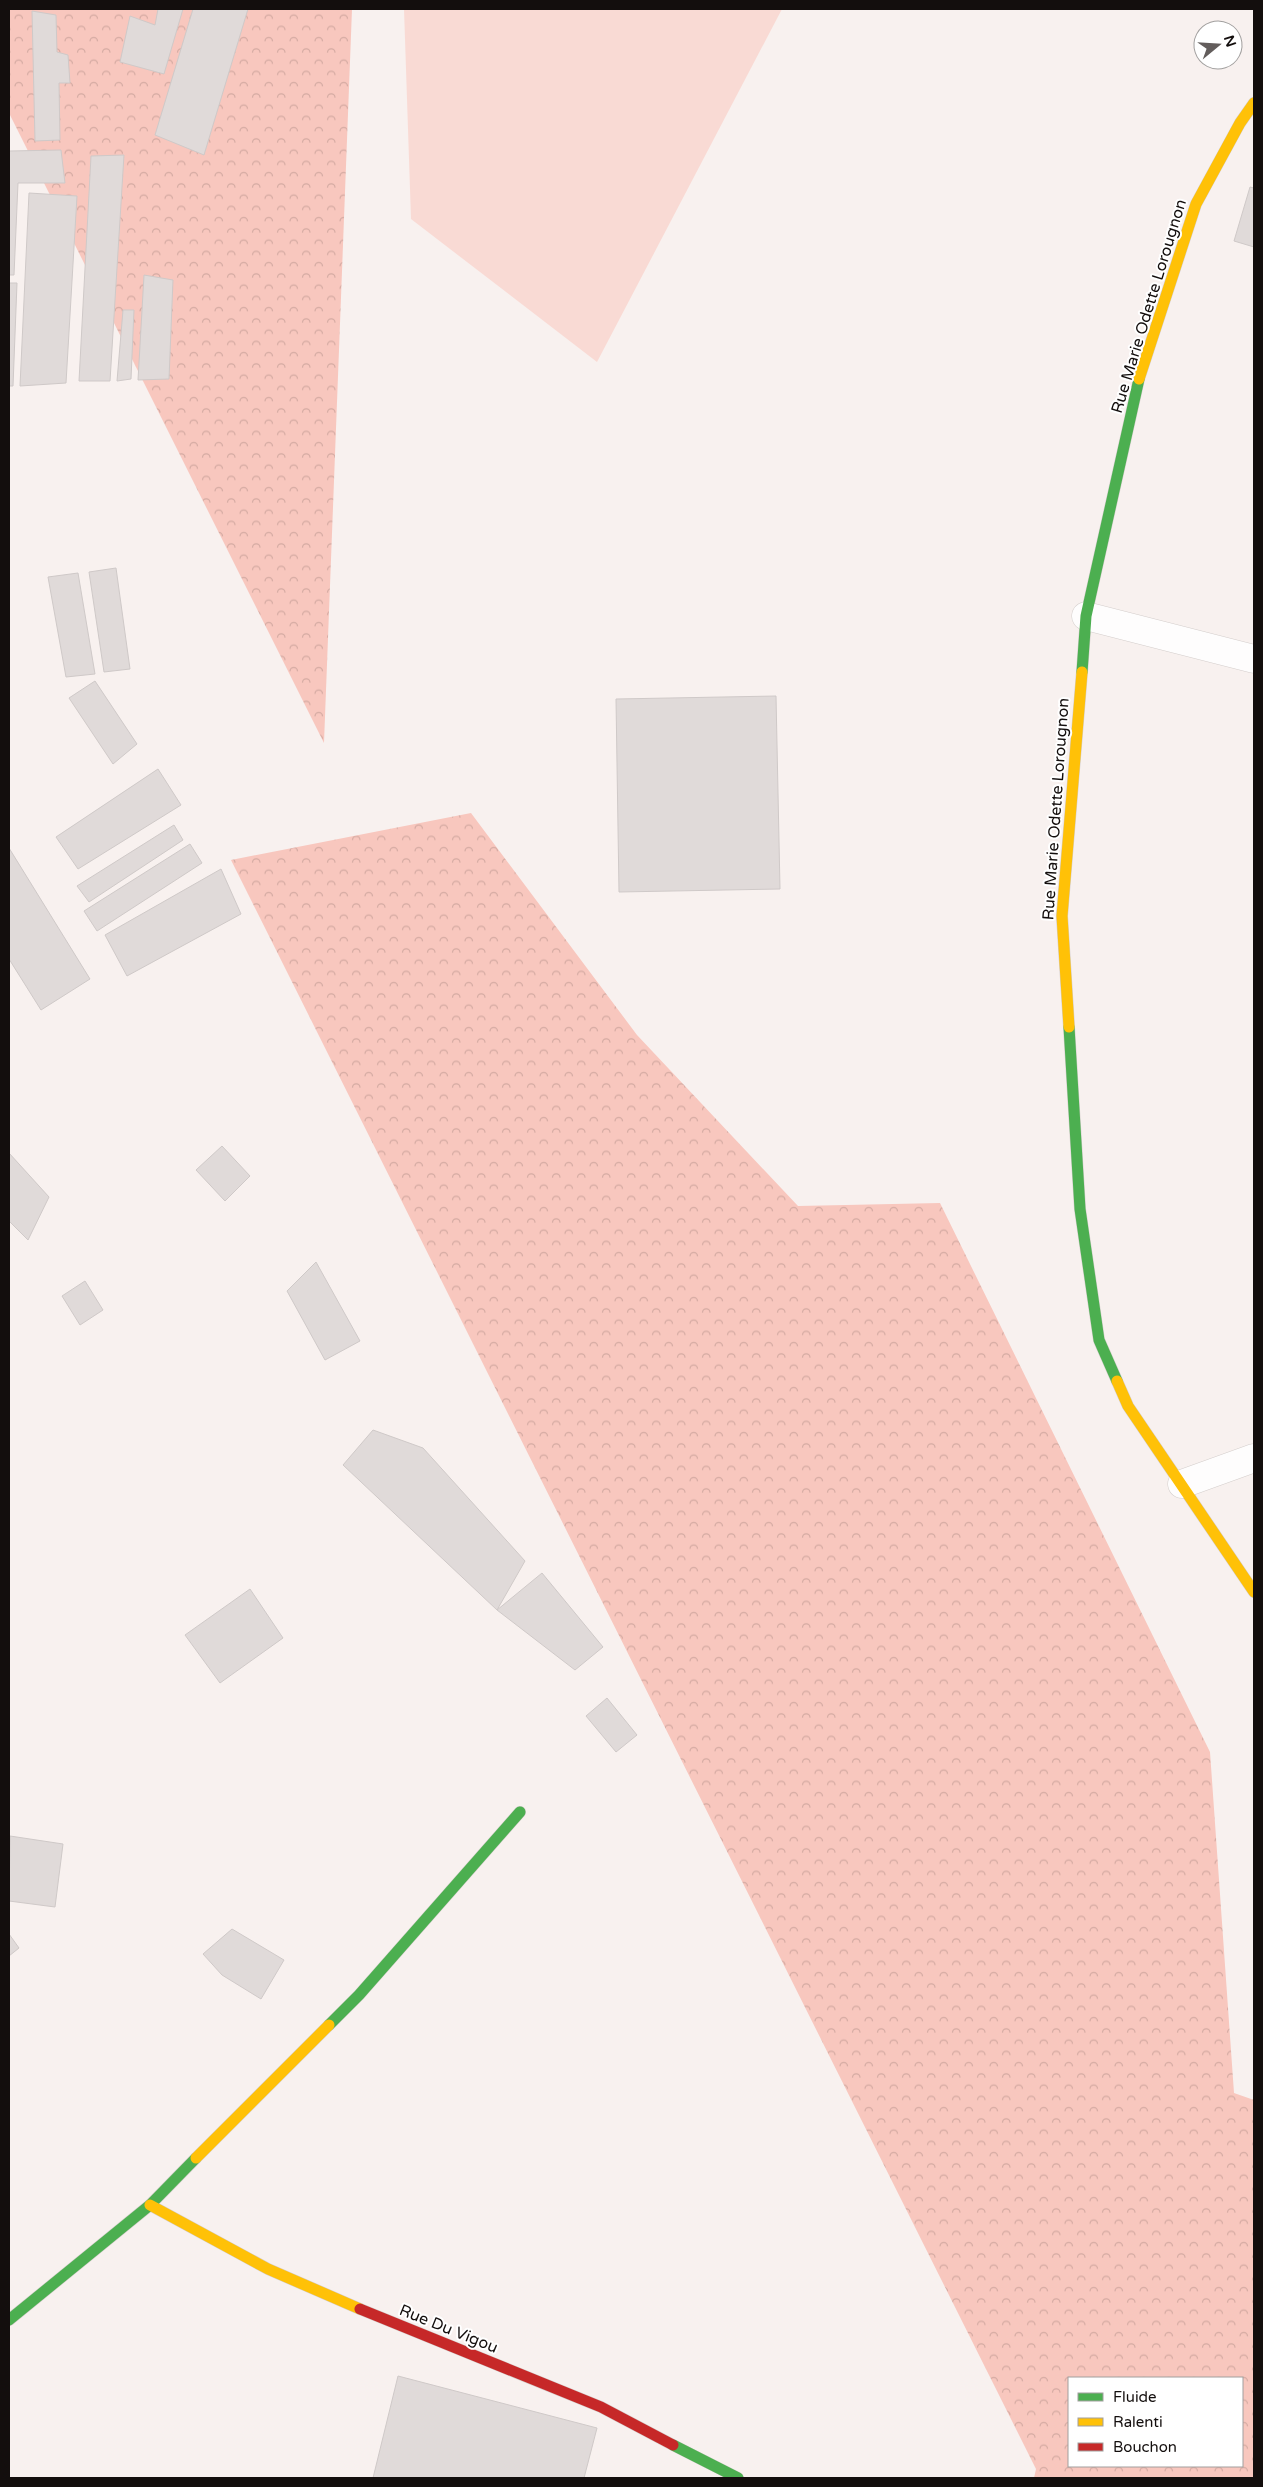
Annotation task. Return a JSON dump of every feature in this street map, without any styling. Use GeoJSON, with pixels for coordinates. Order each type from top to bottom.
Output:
{"type":"FeatureCollection","features":[{"type":"Feature","properties":{"kind":"street","name":"Rue Marie Odette Lorougnon"},"geometry":{"type":"LineString","coordinates":[[1254,103],[1240,123],[1196,204],[1135,392],[1086,616],[1062,916],[1080,1209],[1099,1340],[1128,1406],[1254,1592]]}},
{"type":"Feature","properties":{"kind":"street"},"geometry":{"type":"LineString","coordinates":[[1086,616],[1254,659]]}},
{"type":"Feature","properties":{"kind":"street"},"geometry":{"type":"LineString","coordinates":[[1182,1484],[1254,1458]]}},
{"type":"Feature","properties":{"kind":"street"},"geometry":{"type":"LineString","coordinates":[[9,2320],[150,2205],[359,1995],[520,1812]]}},
{"type":"Feature","properties":{"kind":"street","name":"Rue Du Vigou"},"geometry":{"type":"LineString","coordinates":[[150,2205],[268,2269],[407,2329],[601,2407],[726,2470],[738,2478]]}},
{"type":"Feature","properties":{"kind":"shaded area"},"geometry":{"type":"Polygon","coordinates":[[[404,9],[782,9],[597,362],[411,219],[404,9]]]}},
{"type":"Feature","properties":{"kind":"green space"},"geometry":{"type":"Polygon","coordinates":[[[9,9],[352,9],[324,743],[9,113],[9,9]]]}},
{"type":"Feature","properties":{"kind":"green space"},"geometry":{"type":"Polygon","coordinates":[[[471,813],[637,1035],[798,1206],[940,1203],[1210,1752],[1234,2093],[1254,2100],[1254,2478],[1034,2478],[1036,2469],[231,860],[471,813]]]}},
{"type":"Feature","properties":{"kind":"building"},"geometry":{"type":"Polygon","coordinates":[[[158,9],[183,9],[164,74],[120,62],[130,16],[155,25],[158,9]]]}},
{"type":"Feature","properties":{"kind":"building"},"geometry":{"type":"Polygon","coordinates":[[[193,9],[248,9],[204,155],[155,135],[193,9]]]}},
{"type":"Feature","properties":{"kind":"building"},"geometry":{"type":"Polygon","coordinates":[[[32,11],[56,15],[57,52],[68,55],[70,83],[59,83],[60,140],[35,141],[32,11]]]}},
{"type":"Feature","properties":{"kind":"building"},"geometry":{"type":"Polygon","coordinates":[[[61,150],[65,183],[18,183],[14,275],[9,275],[9,151],[61,150]]]}},
{"type":"Feature","properties":{"kind":"building"},"geometry":{"type":"Polygon","coordinates":[[[124,155],[110,381],[79,381],[91,156],[124,155]]]}},
{"type":"Feature","properties":{"kind":"building"},"geometry":{"type":"Polygon","coordinates":[[[1250,187],[1254,188],[1254,247],[1234,241],[1250,187]]]}},
{"type":"Feature","properties":{"kind":"building"},"geometry":{"type":"Polygon","coordinates":[[[29,193],[77,196],[66,383],[20,386],[29,193]]]}},
{"type":"Feature","properties":{"kind":"building"},"geometry":{"type":"Polygon","coordinates":[[[144,275],[173,280],[169,379],[138,380],[144,275]]]}},
{"type":"Feature","properties":{"kind":"building"},"geometry":{"type":"Polygon","coordinates":[[[9,283],[17,283],[13,386],[9,386],[9,283]]]}},
{"type":"Feature","properties":{"kind":"building"},"geometry":{"type":"Polygon","coordinates":[[[123,310],[134,310],[131,379],[117,381],[123,310]]]}},
{"type":"Feature","properties":{"kind":"building"},"geometry":{"type":"Polygon","coordinates":[[[116,568],[130,669],[104,672],[89,572],[116,568]]]}},
{"type":"Feature","properties":{"kind":"building"},"geometry":{"type":"Polygon","coordinates":[[[78,573],[95,674],[66,677],[48,577],[78,573]]]}},
{"type":"Feature","properties":{"kind":"building"},"geometry":{"type":"Polygon","coordinates":[[[95,681],[137,744],[113,764],[69,698],[95,681]]]}},
{"type":"Feature","properties":{"kind":"building"},"geometry":{"type":"Polygon","coordinates":[[[776,696],[780,889],[619,892],[616,699],[776,696]]]}},
{"type":"Feature","properties":{"kind":"building"},"geometry":{"type":"Polygon","coordinates":[[[158,769],[181,805],[78,869],[56,837],[158,769]]]}},
{"type":"Feature","properties":{"kind":"building"},"geometry":{"type":"Polygon","coordinates":[[[174,825],[183,840],[89,902],[77,886],[174,825]]]}},
{"type":"Feature","properties":{"kind":"building"},"geometry":{"type":"Polygon","coordinates":[[[190,844],[202,863],[97,931],[84,911],[190,844]]]}},
{"type":"Feature","properties":{"kind":"building"},"geometry":{"type":"Polygon","coordinates":[[[9,848],[90,979],[41,1010],[9,959],[9,848]]]}},
{"type":"Feature","properties":{"kind":"building"},"geometry":{"type":"Polygon","coordinates":[[[221,869],[241,914],[127,976],[105,935],[221,869]]]}},
{"type":"Feature","properties":{"kind":"building"},"geometry":{"type":"Polygon","coordinates":[[[222,1146],[250,1176],[225,1201],[196,1170],[222,1146]]]}},
{"type":"Feature","properties":{"kind":"building"},"geometry":{"type":"Polygon","coordinates":[[[9,1153],[49,1197],[28,1240],[9,1221],[9,1153]]]}},
{"type":"Feature","properties":{"kind":"building"},"geometry":{"type":"Polygon","coordinates":[[[316,1262],[360,1341],[325,1360],[287,1291],[316,1262]]]}},
{"type":"Feature","properties":{"kind":"building"},"geometry":{"type":"Polygon","coordinates":[[[85,1281],[103,1310],[80,1325],[62,1296],[85,1281]]]}},
{"type":"Feature","properties":{"kind":"building"},"geometry":{"type":"Polygon","coordinates":[[[373,1430],[423,1448],[525,1561],[497,1610],[343,1465],[373,1430]]]}},
{"type":"Feature","properties":{"kind":"building"},"geometry":{"type":"Polygon","coordinates":[[[542,1573],[603,1647],[575,1670],[497,1610],[542,1573]]]}},
{"type":"Feature","properties":{"kind":"building"},"geometry":{"type":"Polygon","coordinates":[[[250,1589],[283,1638],[220,1683],[185,1635],[250,1589]]]}},
{"type":"Feature","properties":{"kind":"building"},"geometry":{"type":"Polygon","coordinates":[[[607,1698],[637,1735],[616,1752],[586,1716],[607,1698]]]}},
{"type":"Feature","properties":{"kind":"building"},"geometry":{"type":"Polygon","coordinates":[[[10,1836],[63,1844],[55,1907],[9,1901],[10,1836]]]}},
{"type":"Feature","properties":{"kind":"building"},"geometry":{"type":"Polygon","coordinates":[[[232,1929],[284,1960],[261,1999],[222,1975],[203,1954],[232,1929]]]}},
{"type":"Feature","properties":{"kind":"building"},"geometry":{"type":"Polygon","coordinates":[[[9,1934],[19,1948],[9,1956],[9,1934]]]}},
{"type":"Feature","properties":{"kind":"building"},"geometry":{"type":"Polygon","coordinates":[[[398,2376],[597,2428],[584,2478],[373,2478],[398,2376]]]}},
{"type":"Feature","properties":{"kind":"traffic: fast"},"geometry":{"type":"LineString","coordinates":[[1082,672],[1086,616],[1139,379]]}},
{"type":"Feature","properties":{"kind":"traffic: fast"},"geometry":{"type":"LineString","coordinates":[[1069,1027],[1080,1209],[1099,1340],[1117,1381]]}},
{"type":"Feature","properties":{"kind":"traffic: fast"},"geometry":{"type":"LineString","coordinates":[[329,2025],[359,1995],[520,1812]]}},
{"type":"Feature","properties":{"kind":"traffic: fast"},"geometry":{"type":"LineString","coordinates":[[9,2320],[150,2205],[196,2158]]}},
{"type":"Feature","properties":{"kind":"traffic: fast"},"geometry":{"type":"LineString","coordinates":[[673,2445],[738,2478]]}},
{"type":"Feature","properties":{"kind":"traffic: slow"},"geometry":{"type":"LineString","coordinates":[[1139,379],[1196,204],[1240,123],[1254,103]]}},
{"type":"Feature","properties":{"kind":"traffic: slow"},"geometry":{"type":"LineString","coordinates":[[1069,1027],[1062,916],[1082,672]]}},
{"type":"Feature","properties":{"kind":"traffic: slow"},"geometry":{"type":"LineString","coordinates":[[1117,1381],[1128,1406],[1254,1592]]}},
{"type":"Feature","properties":{"kind":"traffic: slow"},"geometry":{"type":"LineString","coordinates":[[196,2158],[329,2025]]}},
{"type":"Feature","properties":{"kind":"traffic: slow"},"geometry":{"type":"LineString","coordinates":[[150,2205],[268,2269],[360,2309]]}},
{"type":"Feature","properties":{"kind":"traffic: jam"},"geometry":{"type":"LineString","coordinates":[[360,2309],[601,2407],[673,2445]]}}]}
